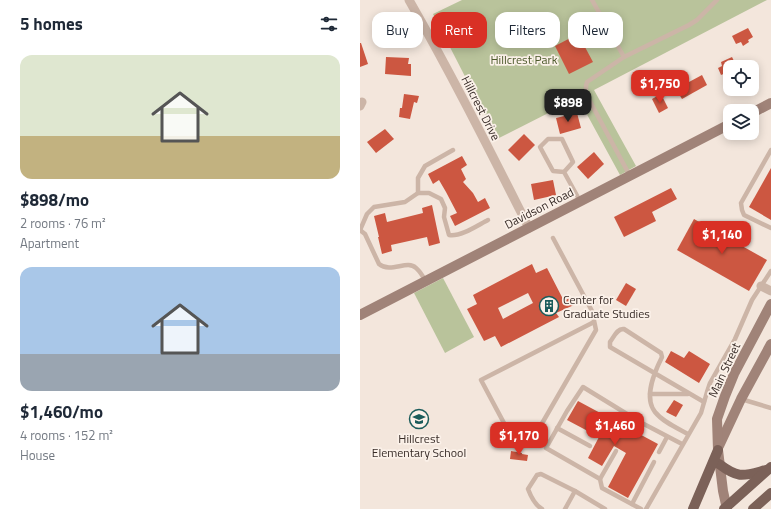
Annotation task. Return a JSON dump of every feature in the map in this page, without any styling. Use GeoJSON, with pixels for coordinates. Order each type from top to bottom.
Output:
{"type":"FeatureCollection","features":[{"type":"Feature","properties":{"kind":"main road"},"geometry":{"type":"LineString","coordinates":[[693,509],[718,450]]}},
{"type":"Feature","properties":{"kind":"main road"},"geometry":{"type":"LineString","coordinates":[[719,464],[728,471],[740,476],[746,476],[770,469]]}},
{"type":"Feature","properties":{"kind":"main road"},"geometry":{"type":"LineString","coordinates":[[726,509],[770,469]]}},
{"type":"Feature","properties":{"kind":"main road"},"geometry":{"type":"LineString","coordinates":[[753,509],[771,493]]}},
{"type":"Feature","properties":{"kind":"street","name":"Hillcrest Drive"},"geometry":{"type":"LineString","coordinates":[[409,0],[474,119],[529,228]]}},
{"type":"Feature","properties":{"kind":"street"},"geometry":{"type":"LineString","coordinates":[[759,109],[771,103]]}},
{"type":"Feature","properties":{"kind":"street","name":"Davidson Road"},"geometry":{"type":"LineString","coordinates":[[360,315],[723,128]]}},
{"type":"Feature","properties":{"kind":"street"},"geometry":{"type":"LineString","coordinates":[[761,286],[771,292]]}},
{"type":"Feature","properties":{"kind":"street","name":"Main Street"},"geometry":{"type":"LineString","coordinates":[[726,509],[719,464],[717,419],[732,380],[771,304]]}},
{"type":"Feature","properties":{"kind":"street","name":"Main Street"},"geometry":{"type":"LineString","coordinates":[[718,450],[741,399],[771,344]]}},
{"type":"Feature","properties":{"kind":"street"},"geometry":{"type":"LineString","coordinates":[[741,399],[737,396],[735,388],[744,369],[745,354]]}},
{"type":"Feature","properties":{"kind":"lane"},"geometry":{"type":"LineString","coordinates":[[592,0],[624,57]]}},
{"type":"Feature","properties":{"kind":"lane"},"geometry":{"type":"LineString","coordinates":[[630,176],[586,94],[587,82],[615,62],[697,20],[717,0]]}},
{"type":"Feature","properties":{"kind":"lane"},"geometry":{"type":"LineString","coordinates":[[548,139],[562,139],[573,162],[564,172],[553,171],[540,147],[548,139]]}},
{"type":"Feature","properties":{"kind":"lane"},"geometry":{"type":"LineString","coordinates":[[418,193],[418,178],[425,166],[453,150]]}},
{"type":"Feature","properties":{"kind":"lane"},"geometry":{"type":"LineString","coordinates":[[771,150],[741,203],[744,214],[771,228]]}},
{"type":"Feature","properties":{"kind":"lane"},"geometry":{"type":"LineString","coordinates":[[564,172],[580,202]]}},
{"type":"Feature","properties":{"kind":"lane"},"geometry":{"type":"LineString","coordinates":[[426,281],[416,267],[409,264],[393,268],[383,267],[379,264],[365,234],[360,230],[367,214],[374,207],[404,202],[418,193],[429,193],[441,199],[445,208],[444,217],[449,235],[453,236],[460,234],[488,220]]}},
{"type":"Feature","properties":{"kind":"lane"},"geometry":{"type":"LineString","coordinates":[[553,238],[592,311],[596,330],[533,439],[521,446],[513,440],[481,380],[594,322]]}},
{"type":"Feature","properties":{"kind":"lane"},"geometry":{"type":"LineString","coordinates":[[646,509],[701,413],[706,392],[710,383],[735,340],[752,300],[771,271]]}},
{"type":"Feature","properties":{"kind":"lane"},"geometry":{"type":"LineString","coordinates":[[688,434],[664,420],[654,411],[650,401],[654,372],[662,357],[661,353],[624,329],[618,330],[609,344],[610,347],[654,372],[704,402]]}},
{"type":"Feature","properties":{"kind":"lane"},"geometry":{"type":"LineString","coordinates":[[600,479],[546,448],[567,411],[583,387],[640,422],[682,444]]}},
{"type":"Feature","properties":{"kind":"lane"},"geometry":{"type":"LineString","coordinates":[[650,394],[690,394]]}},
{"type":"Feature","properties":{"kind":"lane"},"geometry":{"type":"LineString","coordinates":[[741,399],[771,408]]}},
{"type":"Feature","properties":{"kind":"lane"},"geometry":{"type":"LineString","coordinates":[[557,428],[590,446]]}},
{"type":"Feature","properties":{"kind":"lane"},"geometry":{"type":"LineString","coordinates":[[659,452],[667,436]]}},
{"type":"Feature","properties":{"kind":"lane"},"geometry":{"type":"LineString","coordinates":[[616,451],[600,479],[602,488],[641,509]]}},
{"type":"Feature","properties":{"kind":"lane"},"geometry":{"type":"LineString","coordinates":[[632,504],[654,462]]}},
{"type":"Feature","properties":{"kind":"lane"},"geometry":{"type":"LineString","coordinates":[[542,509],[531,497],[528,489],[537,475],[541,474],[575,491],[605,509]]}},
{"type":"Feature","properties":{"kind":"lane"},"geometry":{"type":"LineString","coordinates":[[565,509],[575,491]]}},
{"type":"Feature","properties":{"kind":"green space","name":"Hillcrest Park"},"geometry":{"type":"Polygon","coordinates":[[[462,0],[767,0],[594,90],[636,166],[620,175],[578,98],[497,139],[450,48],[487,48],[487,12],[437,12],[462,0]]]}},
{"type":"Feature","properties":{"kind":"green space"},"geometry":{"type":"Polygon","coordinates":[[[443,278],[474,337],[445,353],[414,293],[443,278]]]}},
{"type":"Feature","properties":{"kind":"building"},"geometry":{"type":"Polygon","coordinates":[[[748,28],[753,37],[743,46],[741,42],[736,44],[732,36],[748,28]]]}},
{"type":"Feature","properties":{"kind":"building"},"geometry":{"type":"Polygon","coordinates":[[[568,39],[568,48],[586,48],[593,62],[569,74],[556,48],[560,48],[560,43],[568,39]]]}},
{"type":"Feature","properties":{"kind":"building"},"geometry":{"type":"Polygon","coordinates":[[[360,43],[368,64],[360,67],[360,43]]]}},
{"type":"Feature","properties":{"kind":"building"},"geometry":{"type":"Polygon","coordinates":[[[386,57],[409,58],[408,64],[411,64],[411,76],[385,74],[386,57]]]}},
{"type":"Feature","properties":{"kind":"building"},"geometry":{"type":"Polygon","coordinates":[[[732,57],[734,60],[725,60],[732,57]]]}},
{"type":"Feature","properties":{"kind":"building"},"geometry":{"type":"Polygon","coordinates":[[[723,61],[723,74],[721,75],[718,68],[722,66],[721,62],[723,61]]]}},
{"type":"Feature","properties":{"kind":"building"},"geometry":{"type":"Polygon","coordinates":[[[702,75],[707,85],[682,99],[676,89],[702,75]]]}},
{"type":"Feature","properties":{"kind":"building"},"geometry":{"type":"Polygon","coordinates":[[[404,94],[419,96],[417,103],[414,102],[410,119],[399,117],[404,94]]]}},
{"type":"Feature","properties":{"kind":"building"},"geometry":{"type":"Polygon","coordinates":[[[661,94],[668,108],[659,113],[652,99],[661,94]]]}},
{"type":"Feature","properties":{"kind":"building"},"geometry":{"type":"Polygon","coordinates":[[[577,113],[581,128],[560,134],[556,118],[577,113]]]}},
{"type":"Feature","properties":{"kind":"building"},"geometry":{"type":"Polygon","coordinates":[[[385,129],[394,139],[376,153],[367,142],[385,129]]]}},
{"type":"Feature","properties":{"kind":"building"},"geometry":{"type":"Polygon","coordinates":[[[524,134],[535,145],[519,161],[508,150],[524,134]]]}},
{"type":"Feature","properties":{"kind":"building"},"geometry":{"type":"Polygon","coordinates":[[[594,152],[604,164],[588,179],[577,167],[594,152]]]}},
{"type":"Feature","properties":{"kind":"building"},"geometry":{"type":"Polygon","coordinates":[[[462,156],[467,165],[461,169],[466,179],[463,182],[473,193],[478,202],[485,198],[490,208],[455,226],[450,216],[457,213],[439,180],[433,184],[428,174],[462,156]]]}},
{"type":"Feature","properties":{"kind":"building"},"geometry":{"type":"Polygon","coordinates":[[[771,168],[771,220],[749,207],[771,168]]]}},
{"type":"Feature","properties":{"kind":"building"},"geometry":{"type":"Polygon","coordinates":[[[553,180],[556,195],[534,200],[531,184],[553,180]]]}},
{"type":"Feature","properties":{"kind":"building"},"geometry":{"type":"Polygon","coordinates":[[[671,188],[677,199],[652,212],[656,221],[624,237],[614,217],[671,188]]]}},
{"type":"Feature","properties":{"kind":"building"},"geometry":{"type":"Polygon","coordinates":[[[432,205],[440,243],[429,246],[427,237],[391,245],[392,251],[382,254],[374,216],[385,213],[387,222],[423,213],[422,208],[432,205]]]}},
{"type":"Feature","properties":{"kind":"building"},"geometry":{"type":"Polygon","coordinates":[[[694,219],[767,260],[749,291],[677,250],[694,219]]]}},
{"type":"Feature","properties":{"kind":"building","name":"Center for Graduate Studies"},"geometry":{"type":"Polygon","coordinates":[[[532,264],[536,273],[547,268],[564,301],[571,297],[574,305],[556,313],[559,317],[501,347],[495,336],[484,341],[467,309],[477,304],[473,295],[532,264]],[[528,293],[498,308],[503,319],[533,303],[528,293]]]}},
{"type":"Feature","properties":{"kind":"building"},"geometry":{"type":"Polygon","coordinates":[[[626,283],[636,289],[626,306],[616,300],[626,283]]]}},
{"type":"Feature","properties":{"kind":"building"},"geometry":{"type":"Polygon","coordinates":[[[671,351],[684,358],[689,351],[710,364],[699,383],[665,362],[671,351]]]}},
{"type":"Feature","properties":{"kind":"building"},"geometry":{"type":"Polygon","coordinates":[[[674,400],[683,405],[676,417],[666,412],[674,400]]]}},
{"type":"Feature","properties":{"kind":"building"},"geometry":{"type":"Polygon","coordinates":[[[578,401],[658,444],[628,498],[608,487],[626,453],[614,446],[602,466],[588,458],[599,437],[567,420],[578,401]]]}},
{"type":"Feature","properties":{"kind":"building"},"geometry":{"type":"Polygon","coordinates":[[[511,451],[528,455],[527,461],[510,459],[511,451]]]}},
{"type":"Feature","properties":{"kind":"place","name":"Center for Graduate Studies"},"geometry":{"type":"Point","coordinates":[549,306]}},
{"type":"Feature","properties":{"kind":"place","name":"Hillcrest Elementary School"},"geometry":{"type":"Point","coordinates":[419,419]}}]}
